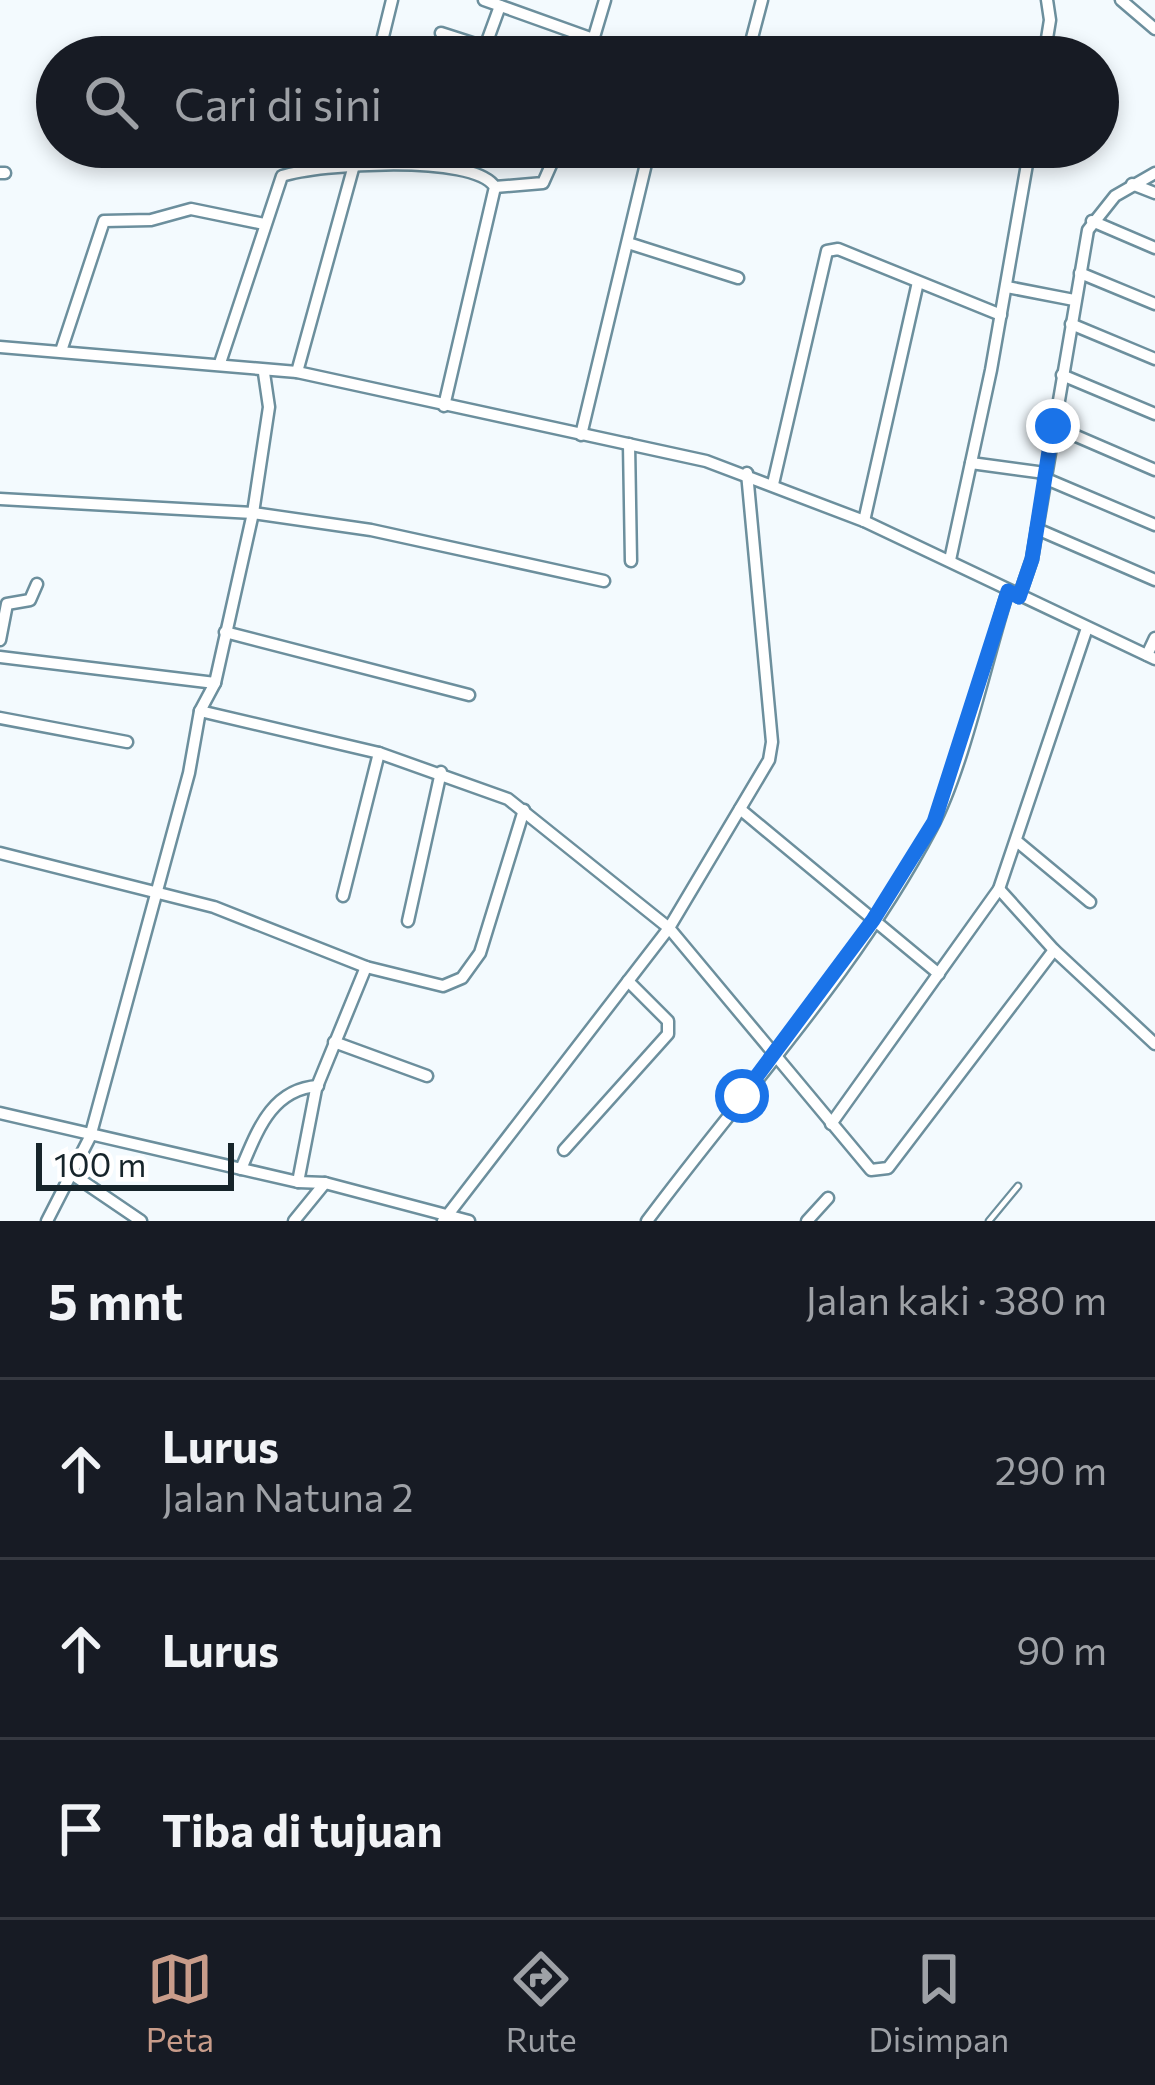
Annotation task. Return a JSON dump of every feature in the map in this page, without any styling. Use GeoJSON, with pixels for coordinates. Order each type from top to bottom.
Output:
{"type":"FeatureCollection","features":[{"type":"Feature","properties":{"kind":"street"},"geometry":{"type":"LineString","coordinates":[[383,36],[392,0]]}},
{"type":"Feature","properties":{"kind":"street"},"geometry":{"type":"LineString","coordinates":[[484,0],[585,36]]}},
{"type":"Feature","properties":{"kind":"street"},"geometry":{"type":"LineString","coordinates":[[594,36],[605,0]]}},
{"type":"Feature","properties":{"kind":"street"},"geometry":{"type":"LineString","coordinates":[[753,36],[762,0]]}},
{"type":"Feature","properties":{"kind":"street"},"geometry":{"type":"LineString","coordinates":[[1047,0],[1047,36]]}},
{"type":"Feature","properties":{"kind":"street"},"geometry":{"type":"LineString","coordinates":[[1121,0],[1155,29]]}},
{"type":"Feature","properties":{"kind":"street"},"geometry":{"type":"LineString","coordinates":[[489,36],[500,6]]}},
{"type":"Feature","properties":{"kind":"street"},"geometry":{"type":"LineString","coordinates":[[441,32],[454,36]]}},
{"type":"Feature","properties":{"kind":"street"},"geometry":{"type":"LineString","coordinates":[[220,363],[284,174],[345,168]]}},
{"type":"Feature","properties":{"kind":"street"},"geometry":{"type":"LineString","coordinates":[[297,372],[355,168]]}},
{"type":"Feature","properties":{"kind":"street"},"geometry":{"type":"LineString","coordinates":[[449,168],[487,177],[495,187]]}},
{"type":"Feature","properties":{"kind":"street"},"geometry":{"type":"LineString","coordinates":[[495,187],[543,183],[550,168]]}},
{"type":"Feature","properties":{"kind":"street"},"geometry":{"type":"LineString","coordinates":[[581,434],[645,168]]}},
{"type":"Feature","properties":{"kind":"street"},"geometry":{"type":"LineString","coordinates":[[950,560],[1007,287],[1027,168]]}},
{"type":"Feature","properties":{"kind":"street"},"geometry":{"type":"LineString","coordinates":[[647,1221],[775,1058],[873,920],[934,822],[1037,529],[1074,300],[1092,221],[1132,184],[1155,173]]}},
{"type":"Feature","properties":{"kind":"street"},"geometry":{"type":"LineString","coordinates":[[1132,184],[1155,194]]}},
{"type":"Feature","properties":{"kind":"street"},"geometry":{"type":"LineString","coordinates":[[444,406],[495,187]]}},
{"type":"Feature","properties":{"kind":"street"},"geometry":{"type":"LineString","coordinates":[[62,351],[104,221],[151,220],[190,208],[264,224]]}},
{"type":"Feature","properties":{"kind":"street"},"geometry":{"type":"LineString","coordinates":[[1092,221],[1155,248]]}},
{"type":"Feature","properties":{"kind":"street"},"geometry":{"type":"LineString","coordinates":[[628,243],[738,278]]}},
{"type":"Feature","properties":{"kind":"street"},"geometry":{"type":"LineString","coordinates":[[773,484],[825,254],[838,249],[1001,315]]}},
{"type":"Feature","properties":{"kind":"street"},"geometry":{"type":"LineString","coordinates":[[1080,273],[1155,304]]}},
{"type":"Feature","properties":{"kind":"street"},"geometry":{"type":"LineString","coordinates":[[864,520],[917,282]]}},
{"type":"Feature","properties":{"kind":"street"},"geometry":{"type":"LineString","coordinates":[[1007,287],[1074,300]]}},
{"type":"Feature","properties":{"kind":"street"},"geometry":{"type":"LineString","coordinates":[[1070,324],[1155,359]]}},
{"type":"Feature","properties":{"kind":"street"},"geometry":{"type":"LineString","coordinates":[[0,347],[220,363],[264,373],[297,372],[747,473],[864,520],[1151,657],[1155,638]]}},
{"type":"Feature","properties":{"kind":"street"},"geometry":{"type":"LineString","coordinates":[[47,1221],[90,1136],[157,893],[200,711],[215,683],[253,513],[269,407],[264,373]]}},
{"type":"Feature","properties":{"kind":"street"},"geometry":{"type":"LineString","coordinates":[[1062,375],[1155,414]]}},
{"type":"Feature","properties":{"kind":"street"},"geometry":{"type":"LineString","coordinates":[[1053,426],[1155,470]]}},
{"type":"Feature","properties":{"kind":"street"},"geometry":{"type":"LineString","coordinates":[[629,444],[631,561]]}},
{"type":"Feature","properties":{"kind":"street"},"geometry":{"type":"LineString","coordinates":[[971,463],[1045,475],[1155,525]]}},
{"type":"Feature","properties":{"kind":"street"},"geometry":{"type":"LineString","coordinates":[[446,1219],[668,928],[769,760],[772,742],[747,473]]}},
{"type":"Feature","properties":{"kind":"street"},"geometry":{"type":"LineString","coordinates":[[0,499],[253,513],[371,530],[604,581]]}},
{"type":"Feature","properties":{"kind":"street"},"geometry":{"type":"LineString","coordinates":[[1037,529],[1155,580]]}},
{"type":"Feature","properties":{"kind":"street"},"geometry":{"type":"LineString","coordinates":[[0,640],[7,604],[30,600],[37,584]]}},
{"type":"Feature","properties":{"kind":"street"},"geometry":{"type":"LineString","coordinates":[[831,1124],[999,889],[1019,842],[1087,628]]}},
{"type":"Feature","properties":{"kind":"street"},"geometry":{"type":"LineString","coordinates":[[225,632],[469,695]]}},
{"type":"Feature","properties":{"kind":"street"},"geometry":{"type":"LineString","coordinates":[[0,656],[215,683]]}},
{"type":"Feature","properties":{"kind":"street"},"geometry":{"type":"LineString","coordinates":[[200,711],[379,753],[441,772],[524,810],[668,928],[863,1166],[874,1171],[888,1168],[1054,950]]}},
{"type":"Feature","properties":{"kind":"street"},"geometry":{"type":"LineString","coordinates":[[0,718],[127,742]]}},
{"type":"Feature","properties":{"kind":"street"},"geometry":{"type":"LineString","coordinates":[[343,896],[379,753]]}},
{"type":"Feature","properties":{"kind":"street"},"geometry":{"type":"LineString","coordinates":[[409,921],[441,772]]}},
{"type":"Feature","properties":{"kind":"street"},"geometry":{"type":"LineString","coordinates":[[740,809],[939,974]]}},
{"type":"Feature","properties":{"kind":"street"},"geometry":{"type":"LineString","coordinates":[[0,853],[244,916],[366,967],[434,986],[467,973],[480,953],[524,810]]}},
{"type":"Feature","properties":{"kind":"street"},"geometry":{"type":"LineString","coordinates":[[1019,842],[1090,902]]}},
{"type":"Feature","properties":{"kind":"street"},"geometry":{"type":"LineString","coordinates":[[999,889],[1054,950],[1155,1044]]}},
{"type":"Feature","properties":{"kind":"street"},"geometry":{"type":"LineString","coordinates":[[298,1182],[318,1086],[366,967]]}},
{"type":"Feature","properties":{"kind":"street"},"geometry":{"type":"LineString","coordinates":[[564,1150],[668,1034],[668,1022],[628,981]]}},
{"type":"Feature","properties":{"kind":"street"},"geometry":{"type":"LineString","coordinates":[[334,1042],[427,1076]]}},
{"type":"Feature","properties":{"kind":"street"},"geometry":{"type":"LineString","coordinates":[[241,1169],[270,1108],[303,1087],[318,1086]]}},
{"type":"Feature","properties":{"kind":"street"},"geometry":{"type":"LineString","coordinates":[[0,1113],[298,1182],[325,1183],[446,1219],[469,1221]]}},
{"type":"Feature","properties":{"kind":"street"},"geometry":{"type":"LineString","coordinates":[[70,1172],[141,1221]]}},
{"type":"Feature","properties":{"kind":"street"},"geometry":{"type":"LineString","coordinates":[[294,1221],[325,1183]]}},
{"type":"Feature","properties":{"kind":"street"},"geometry":{"type":"LineString","coordinates":[[807,1221],[828,1198]]}},
{"type":"Feature","properties":{"kind":"lane"},"geometry":{"type":"LineString","coordinates":[[989,1221],[1018,1186]]}},
{"type":"Feature","properties":{"kind":"route"},"geometry":{"type":"LineString","coordinates":[[742,1096],[775,1058],[873,920],[934,822],[1008,591],[1019,597],[1032,559],[1053,426]]}}]}
